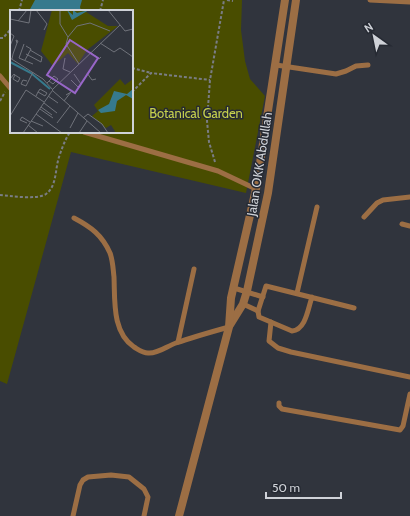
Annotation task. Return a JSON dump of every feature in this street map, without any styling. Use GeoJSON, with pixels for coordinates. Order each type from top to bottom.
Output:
{"type":"FeatureCollection","features":[{"type":"Feature","properties":{"kind":"street","name":"Jalan OKK Abdullah"},"geometry":{"type":"LineString","coordinates":[[179,516],[229,327],[232,298],[256,189],[286,0]]}},
{"type":"Feature","properties":{"kind":"street","name":"Jalan OKK Abdullah"},"geometry":{"type":"LineString","coordinates":[[229,327],[243,304],[247,292],[268,193],[296,0]]}},
{"type":"Feature","properties":{"kind":"lane"},"geometry":{"type":"LineString","coordinates":[[370,0],[410,2]]}},
{"type":"Feature","properties":{"kind":"lane"},"geometry":{"type":"LineString","coordinates":[[276,65],[336,74],[342,73],[356,66],[368,65]]}},
{"type":"Feature","properties":{"kind":"lane"},"geometry":{"type":"LineString","coordinates":[[0,76],[9,88]]}},
{"type":"Feature","properties":{"kind":"lane"},"geometry":{"type":"LineString","coordinates":[[87,133],[218,171],[256,189]]}},
{"type":"Feature","properties":{"kind":"lane"},"geometry":{"type":"LineString","coordinates":[[364,217],[377,203],[383,200],[410,197]]}},
{"type":"Feature","properties":{"kind":"lane"},"geometry":{"type":"LineString","coordinates":[[298,294],[318,207]]}},
{"type":"Feature","properties":{"kind":"lane"},"geometry":{"type":"LineString","coordinates":[[74,218],[94,230],[110,253],[113,264],[115,310],[119,329],[122,335],[132,345],[143,352],[149,353],[163,349],[178,342],[229,327]]}},
{"type":"Feature","properties":{"kind":"lane"},"geometry":{"type":"LineString","coordinates":[[402,224],[410,226]]}},
{"type":"Feature","properties":{"kind":"lane"},"geometry":{"type":"LineString","coordinates":[[178,342],[194,269]]}},
{"type":"Feature","properties":{"kind":"lane"},"geometry":{"type":"LineString","coordinates":[[312,297],[303,323],[298,330],[292,331],[258,317],[258,311],[266,286],[312,297],[354,308]]}},
{"type":"Feature","properties":{"kind":"lane"},"geometry":{"type":"LineString","coordinates":[[234,288],[262,297]]}},
{"type":"Feature","properties":{"kind":"lane"},"geometry":{"type":"LineString","coordinates":[[243,304],[258,311]]}},
{"type":"Feature","properties":{"kind":"lane"},"geometry":{"type":"LineString","coordinates":[[271,322],[269,342],[278,348],[410,377]]}},
{"type":"Feature","properties":{"kind":"lane"},"geometry":{"type":"LineString","coordinates":[[279,403],[278,406],[282,409],[400,430],[403,426],[410,394]]}},
{"type":"Feature","properties":{"kind":"lane"},"geometry":{"type":"LineString","coordinates":[[73,516],[80,485],[83,480],[88,477],[111,475],[129,478],[144,489],[148,497],[144,516]]}},
{"type":"Feature","properties":{"kind":"path"},"geometry":{"type":"LineString","coordinates":[[19,10],[22,0]]}},
{"type":"Feature","properties":{"kind":"path"},"geometry":{"type":"LineString","coordinates":[[100,10],[103,0]]}},
{"type":"Feature","properties":{"kind":"path"},"geometry":{"type":"LineString","coordinates":[[218,171],[210,142],[207,121],[210,80],[224,0]]}},
{"type":"Feature","properties":{"kind":"path"},"geometry":{"type":"LineString","coordinates":[[227,0],[233,1]]}},
{"type":"Feature","properties":{"kind":"path"},"geometry":{"type":"LineString","coordinates":[[0,38],[4,38],[10,30]]}},
{"type":"Feature","properties":{"kind":"path"},"geometry":{"type":"LineString","coordinates":[[133,68],[210,80]]}},
{"type":"Feature","properties":{"kind":"path"},"geometry":{"type":"LineString","coordinates":[[133,91],[151,72]]}},
{"type":"Feature","properties":{"kind":"path"},"geometry":{"type":"LineString","coordinates":[[0,101],[9,88]]}},
{"type":"Feature","properties":{"kind":"path"},"geometry":{"type":"LineString","coordinates":[[0,195],[28,198],[45,195],[53,186],[58,158],[69,133]]}},
{"type":"Feature","properties":{"kind":"green space","name":"Botanical Garden"},"geometry":{"type":"Polygon","coordinates":[[[0,0],[242,0],[241,30],[245,61],[250,79],[265,96],[246,193],[71,152],[7,384],[0,381],[0,0]]]}},
{"type":"Feature","properties":{"kind":"water"},"geometry":{"type":"Polygon","coordinates":[[[35,0],[82,0],[81,10],[30,10],[35,0]]]}}]}
